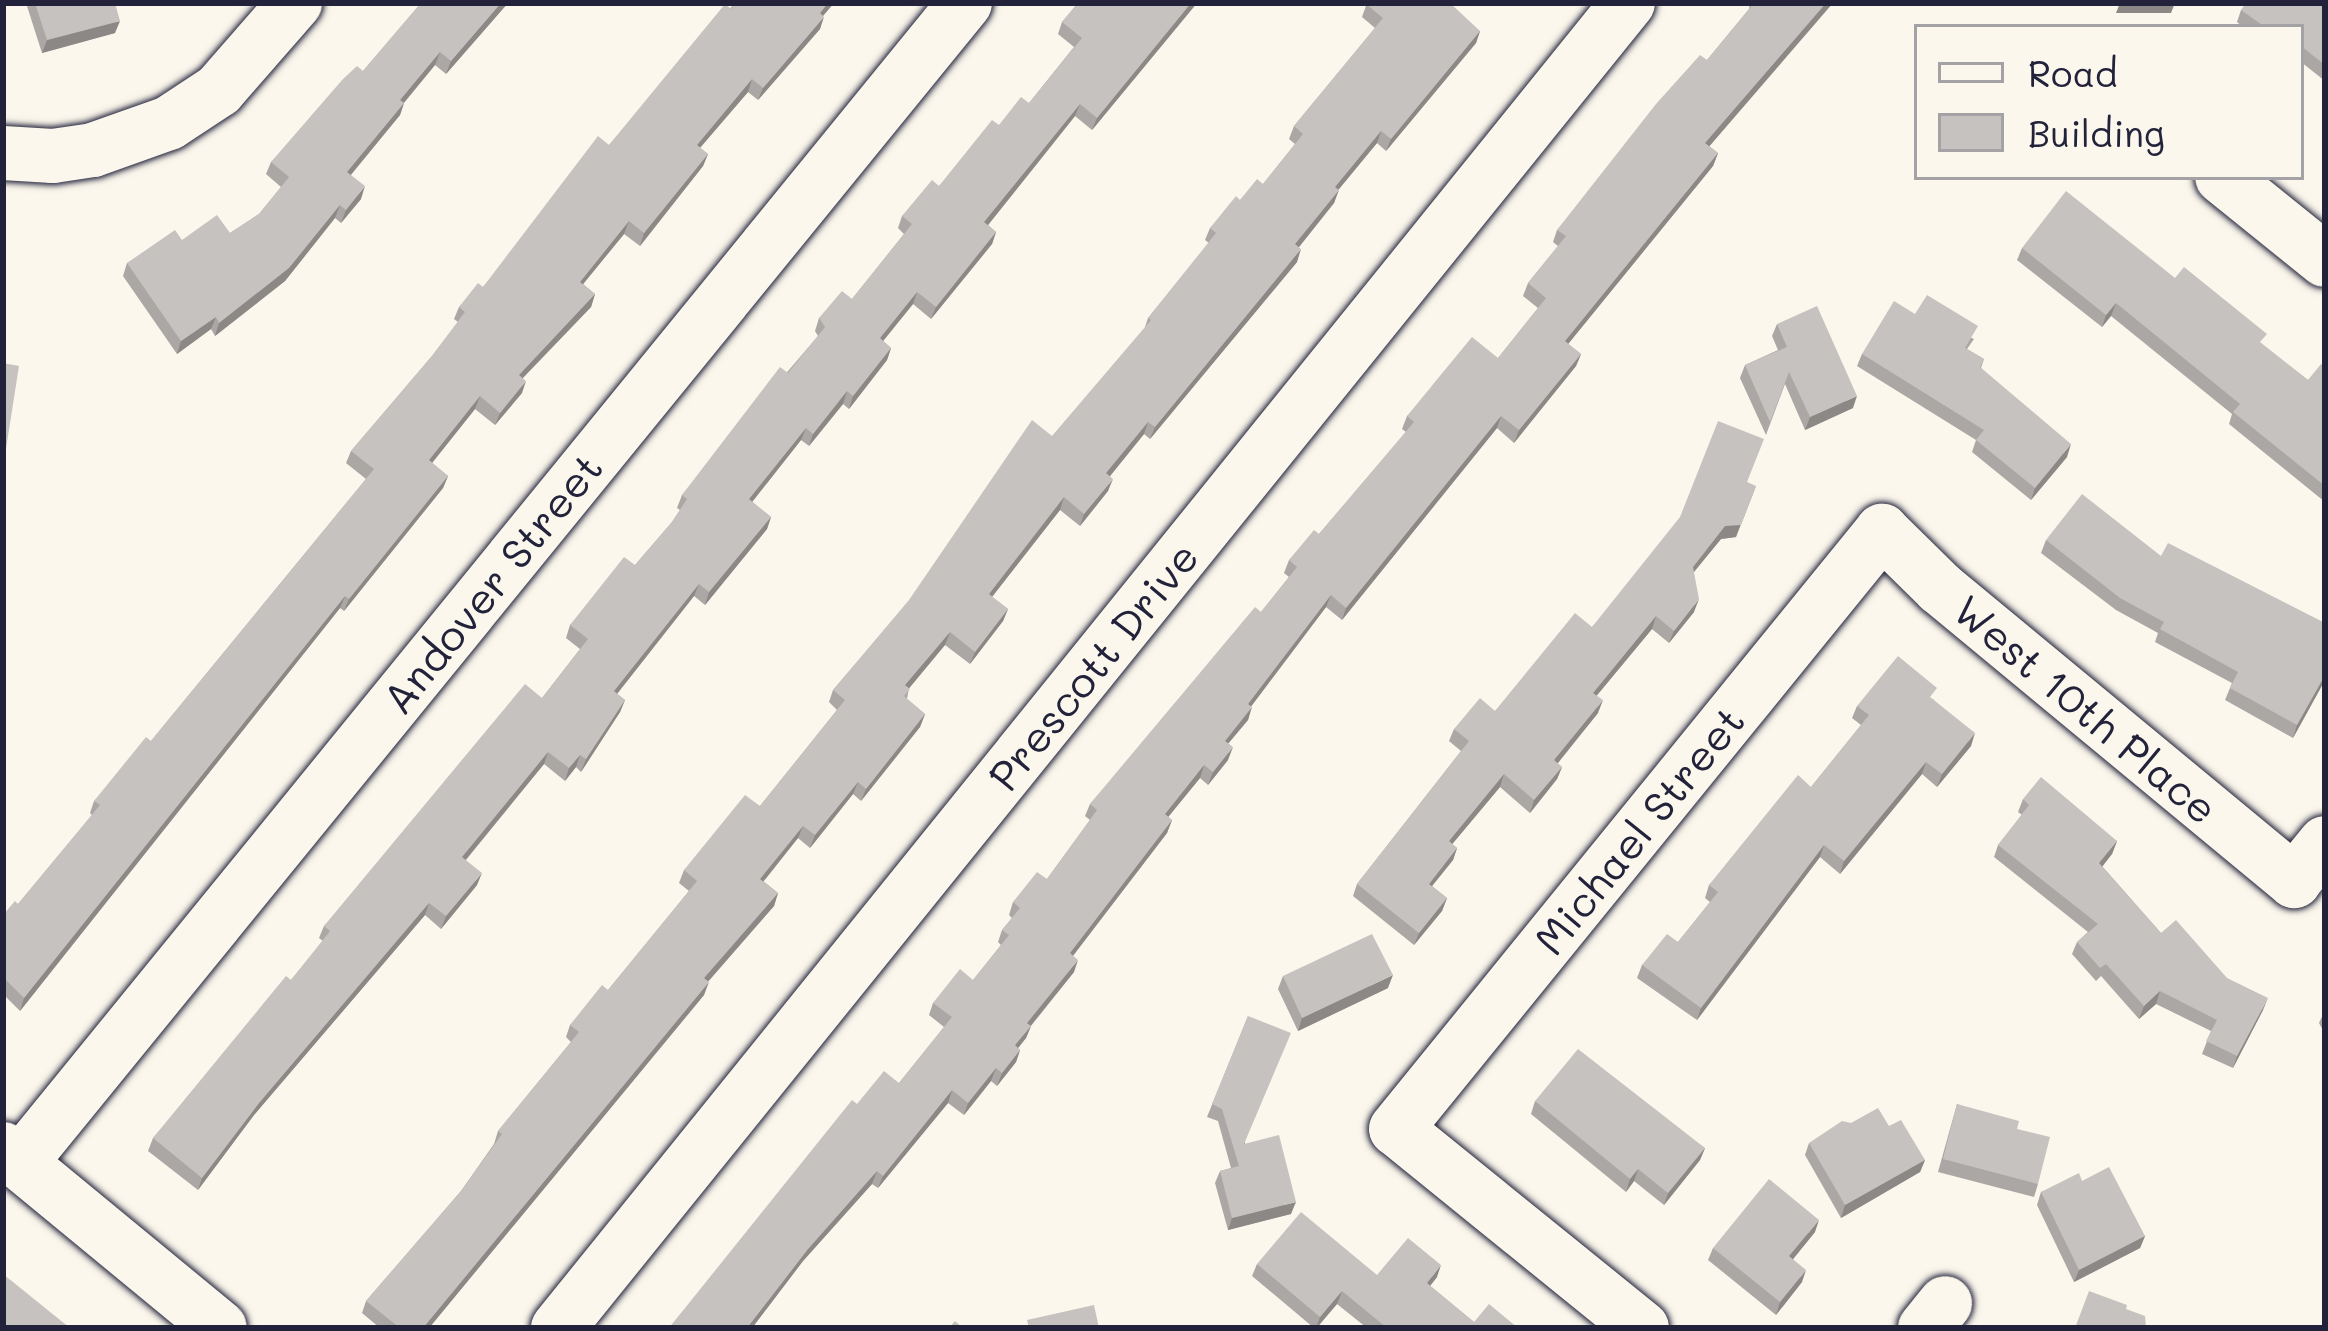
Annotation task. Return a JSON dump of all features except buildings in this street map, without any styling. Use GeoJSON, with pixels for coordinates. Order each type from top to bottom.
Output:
{"type":"FeatureCollection","features":[{"type":"Feature","properties":{"kind":"street"},"geometry":{"type":"LineString","coordinates":[[3,153],[86,152],[169,123],[219,90],[295,3]]}},
{"type":"Feature","properties":{"kind":"street","name":"Andover Street"},"geometry":{"type":"LineString","coordinates":[[12,1156],[965,3]]}},
{"type":"Feature","properties":{"kind":"street","name":"Prescott Drive"},"geometry":{"type":"LineString","coordinates":[[558,1328],[1609,10]]}},
{"type":"Feature","properties":{"kind":"street"},"geometry":{"type":"LineString","coordinates":[[2226,180],[2325,260]]}},
{"type":"Feature","properties":{"kind":"street","name":"West 10th Place"},"geometry":{"type":"LineString","coordinates":[[1882,531],[1940,588],[2310,862]]}},
{"type":"Feature","properties":{"kind":"street","name":"Michael Street"},"geometry":{"type":"LineString","coordinates":[[1642,1328],[1396,1129],[1882,531]]}},
{"type":"Feature","properties":{"kind":"street"},"geometry":{"type":"LineString","coordinates":[[12,1156],[220,1328]]}}]}
